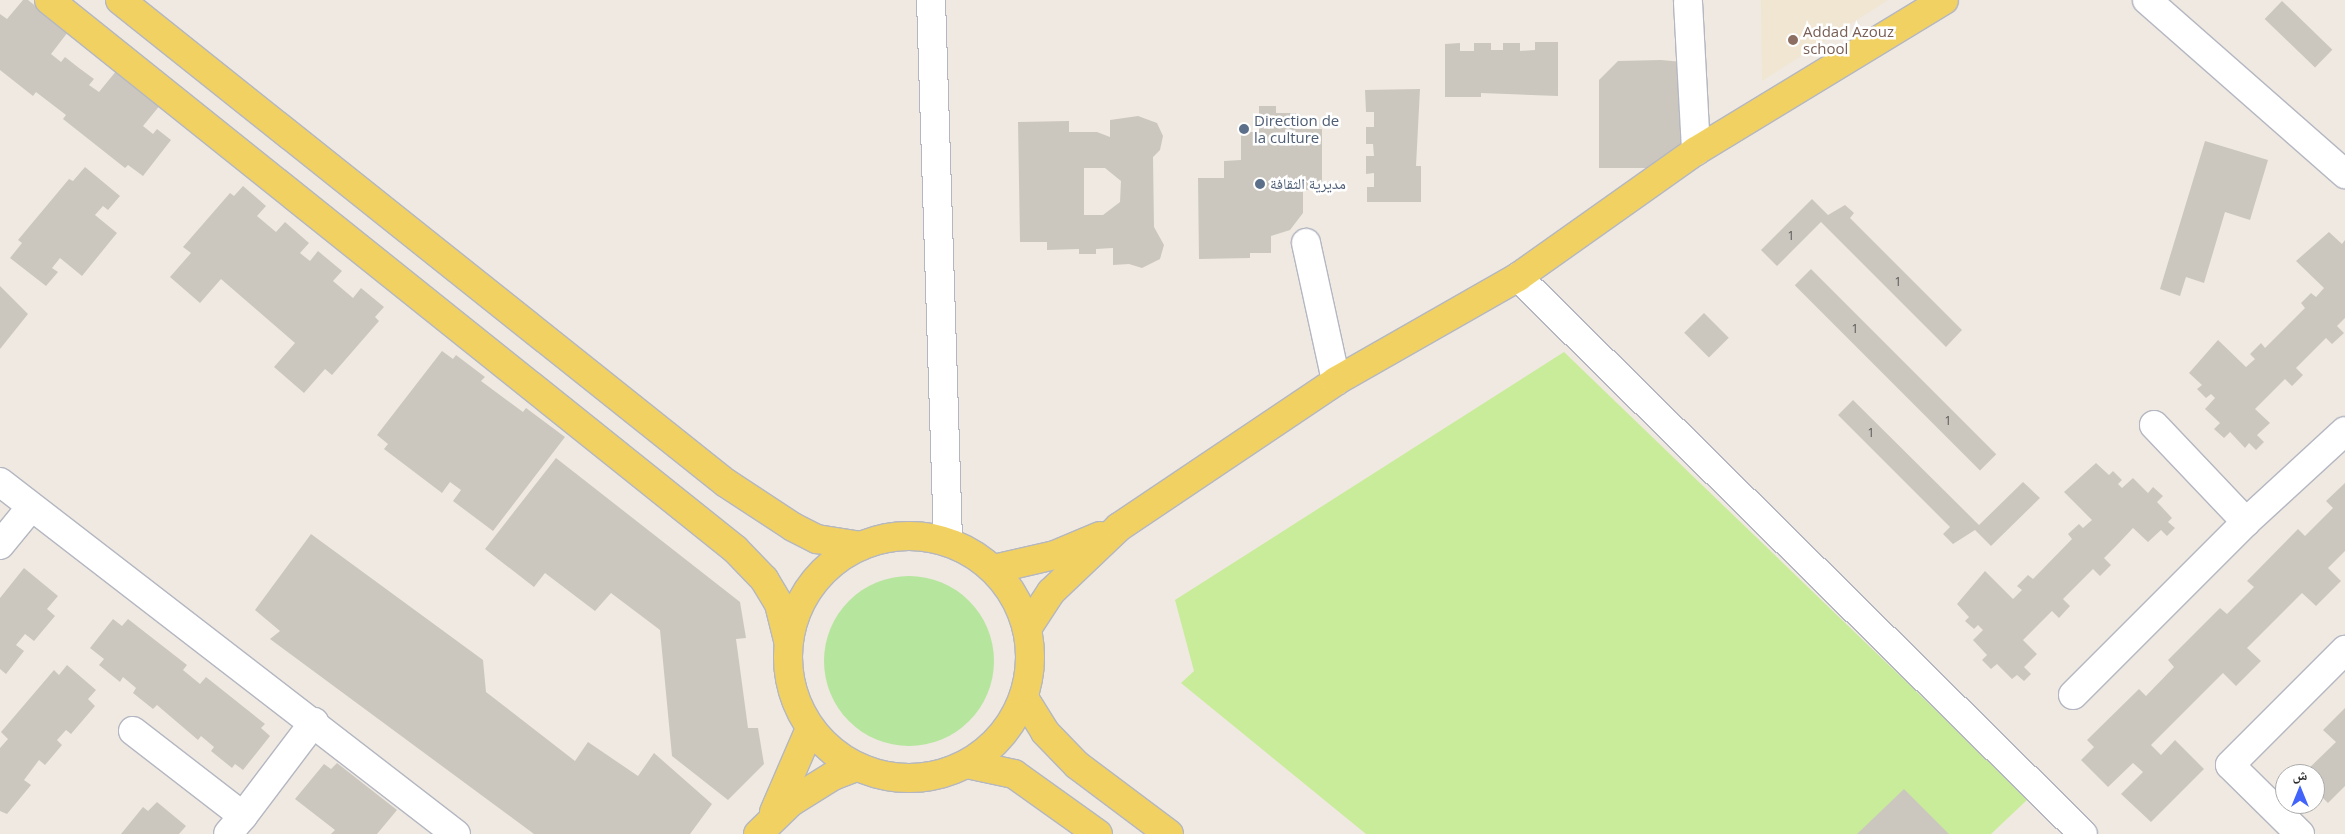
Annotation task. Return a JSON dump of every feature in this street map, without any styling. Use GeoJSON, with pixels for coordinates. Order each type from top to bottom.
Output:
{"type":"FeatureCollection","features":[{"type":"Feature","properties":{"kind":"main road"},"geometry":{"type":"LineString","coordinates":[[49,0],[735,549],[764,580],[779,604],[788,640],[788,672],[795,701],[810,729],[831,751],[856,767],[883,776],[912,778],[941,775],[967,764],[992,747],[1011,724],[1024,698],[1031,662],[1028,627],[1015,596],[994,569],[948,541],[904,536],[860,546],[834,562],[812,584],[796,610],[788,640]]}},
{"type":"Feature","properties":{"kind":"main road"},"geometry":{"type":"LineString","coordinates":[[120,0],[726,483],[817,539],[860,546]]}},
{"type":"Feature","properties":{"kind":"main road"},"geometry":{"type":"LineString","coordinates":[[1028,627],[1051,592],[1119,527],[1336,381],[1518,277],[1696,151],[1944,0]]}},
{"type":"Feature","properties":{"kind":"main road"},"geometry":{"type":"LineString","coordinates":[[994,569],[1055,555],[1119,527]]}},
{"type":"Feature","properties":{"kind":"main road"},"geometry":{"type":"LineString","coordinates":[[1024,698],[1045,732],[1077,765],[1169,834]]}},
{"type":"Feature","properties":{"kind":"main road"},"geometry":{"type":"LineString","coordinates":[[765,826],[810,729]]}},
{"type":"Feature","properties":{"kind":"main road"},"geometry":{"type":"LineString","coordinates":[[967,764],[1014,774],[1098,834]]}},
{"type":"Feature","properties":{"kind":"main road"},"geometry":{"type":"LineString","coordinates":[[765,826],[811,788],[856,767]]}},
{"type":"Feature","properties":{"kind":"street"},"geometry":{"type":"LineString","coordinates":[[931,0],[948,541]]}},
{"type":"Feature","properties":{"kind":"street"},"geometry":{"type":"LineString","coordinates":[[2147,0],[2345,174]]}},
{"type":"Feature","properties":{"kind":"street"},"geometry":{"type":"LineString","coordinates":[[1688,2],[1696,151]]}},
{"type":"Feature","properties":{"kind":"street"},"geometry":{"type":"LineString","coordinates":[[1306,243],[1336,381]]}},
{"type":"Feature","properties":{"kind":"street"},"geometry":{"type":"LineString","coordinates":[[1518,277],[2083,834]]}},
{"type":"Feature","properties":{"kind":"street"},"geometry":{"type":"LineString","coordinates":[[2154,425],[2246,522]]}},
{"type":"Feature","properties":{"kind":"street"},"geometry":{"type":"LineString","coordinates":[[2073,695],[2246,522],[2345,431]]}},
{"type":"Feature","properties":{"kind":"street"},"geometry":{"type":"LineString","coordinates":[[0,482],[314,722],[456,834]]}},
{"type":"Feature","properties":{"kind":"street"},"geometry":{"type":"LineString","coordinates":[[0,545],[31,507]]}},
{"type":"Feature","properties":{"kind":"street"},"geometry":{"type":"LineString","coordinates":[[2300,834],[2230,765],[2345,650]]}},
{"type":"Feature","properties":{"kind":"street"},"geometry":{"type":"LineString","coordinates":[[133,731],[236,825],[314,722]]}},
{"type":"Feature","properties":{"kind":"shaded area","name":"Addad Azouz school"},"geometry":{"type":"Polygon","coordinates":[[[1761,0],[1888,0],[1762,81],[1761,0]]]}},
{"type":"Feature","properties":{"kind":"green space"},"geometry":{"type":"Polygon","coordinates":[[[1564,352],[2028,799],[1991,834],[1366,834],[1181,683],[1194,671],[1175,600],[1564,352]]]}},
{"type":"Feature","properties":{"kind":"green space"},"geometry":{"type":"Polygon","coordinates":[[[901,576],[917,576],[942,582],[963,595],[975,607],[988,628],[994,661],[988,694],[975,715],[963,727],[942,740],[917,746],[901,746],[876,740],[855,727],[843,715],[830,694],[824,669],[824,653],[830,628],[843,607],[855,595],[876,582],[901,576]]]}},
{"type":"Feature","properties":{"kind":"building"},"geometry":{"type":"Polygon","coordinates":[[[23,0],[28,0],[68,32],[51,54],[61,62],[65,57],[94,79],[89,85],[99,92],[117,70],[161,104],[143,126],[153,134],[157,129],[171,140],[143,176],[128,165],[125,168],[63,119],[66,115],[36,92],[33,96],[0,70],[0,14],[7,19],[23,0]]]}},
{"type":"Feature","properties":{"kind":"building"},"geometry":{"type":"Polygon","coordinates":[[[2282,1],[2332,50],[2315,68],[2265,19],[2282,1]]]}},
{"type":"Feature","properties":{"kind":"building"},"geometry":{"type":"Polygon","coordinates":[[[1535,42],[1558,42],[1558,96],[1481,93],[1481,97],[1445,97],[1445,44],[1460,43],[1460,51],[1474,51],[1474,43],[1491,43],[1491,50],[1503,50],[1503,43],[1520,43],[1520,51],[1535,50],[1535,42]]]}},
{"type":"Feature","properties":{"kind":"building"},"geometry":{"type":"Polygon","coordinates":[[[1661,60],[1683,62],[1681,147],[1651,168],[1599,168],[1599,80],[1618,61],[1661,60]]]}},
{"type":"Feature","properties":{"kind":"building"},"geometry":{"type":"Polygon","coordinates":[[[1420,89],[1416,166],[1421,166],[1421,202],[1367,202],[1367,187],[1374,187],[1374,173],[1366,174],[1366,156],[1374,156],[1373,144],[1366,144],[1366,127],[1374,127],[1374,112],[1366,112],[1365,90],[1420,89]]]}},
{"type":"Feature","properties":{"kind":"building","name":"مديرية الثقافة"},"geometry":{"type":"Polygon","coordinates":[[[1259,106],[1276,106],[1276,113],[1296,113],[1296,129],[1322,129],[1322,189],[1303,190],[1303,213],[1290,230],[1271,236],[1271,253],[1250,253],[1250,258],[1199,259],[1198,178],[1224,178],[1224,161],[1241,160],[1241,132],[1259,132],[1259,106]]]}},
{"type":"Feature","properties":{"kind":"building"},"geometry":{"type":"Polygon","coordinates":[[[1138,116],[1157,123],[1163,136],[1160,150],[1153,157],[1154,227],[1164,245],[1160,259],[1142,268],[1129,264],[1113,265],[1113,248],[1096,249],[1096,254],[1079,254],[1079,249],[1047,250],[1047,242],[1020,242],[1018,122],[1069,121],[1069,132],[1097,132],[1110,137],[1110,120],[1138,116]],[[1084,168],[1084,215],[1103,215],[1120,202],[1121,181],[1105,168],[1084,168]]]}},
{"type":"Feature","properties":{"kind":"building"},"geometry":{"type":"Polygon","coordinates":[[[2205,141],[2268,160],[2250,220],[2225,212],[2204,283],[2186,277],[2180,296],[2160,289],[2205,141]]]}},
{"type":"Feature","properties":{"kind":"building"},"geometry":{"type":"Polygon","coordinates":[[[85,167],[120,196],[108,210],[103,206],[95,215],[117,233],[82,276],[60,258],[52,268],[58,272],[46,286],[10,258],[22,243],[18,240],[69,179],[73,181],[85,167]]]}},
{"type":"Feature","properties":{"kind":"building"},"geometry":{"type":"Polygon","coordinates":[[[243,186],[266,206],[257,216],[276,232],[285,222],[309,243],[300,253],[310,261],[318,251],[342,271],[333,281],[353,298],[361,288],[384,307],[375,317],[379,321],[332,375],[325,369],[304,393],[274,367],[295,343],[221,279],[200,303],[170,277],[191,253],[183,247],[230,193],[234,196],[243,186]]]}},
{"type":"Feature","properties":{"kind":"building"},"geometry":{"type":"Polygon","coordinates":[[[1812,199],[1828,215],[1845,205],[1854,213],[1850,218],[1962,330],[1946,347],[1821,222],[1777,266],[1761,250],[1812,199]]]}},
{"type":"Feature","properties":{"kind":"building"},"geometry":{"type":"Polygon","coordinates":[[[2329,232],[2342,244],[2345,240],[2345,318],[2337,326],[2344,333],[2332,344],[2326,338],[2296,368],[2303,375],[2292,386],[2285,379],[2255,409],[2270,423],[2257,435],[2264,442],[2256,450],[2249,443],[2245,448],[2230,432],[2224,438],[2214,429],[2220,423],[2205,409],[2215,398],[2211,394],[2206,398],[2197,389],[2202,385],[2189,373],[2218,340],[2246,367],[2255,359],[2250,354],[2261,343],[2265,348],[2305,308],[2301,303],[2311,293],[2316,297],[2324,288],[2296,261],[2329,232]]]}},
{"type":"Feature","properties":{"kind":"building"},"geometry":{"type":"Polygon","coordinates":[[[1811,269],[1996,454],[1980,471],[1795,285],[1811,269]]]}},
{"type":"Feature","properties":{"kind":"building"},"geometry":{"type":"Polygon","coordinates":[[[0,286],[28,314],[0,349],[0,286]]]}},
{"type":"Feature","properties":{"kind":"building"},"geometry":{"type":"Polygon","coordinates":[[[1704,313],[1729,338],[1709,358],[1684,333],[1704,313]]]}},
{"type":"Feature","properties":{"kind":"building"},"geometry":{"type":"Polygon","coordinates":[[[442,351],[453,359],[456,355],[485,377],[481,381],[523,412],[526,408],[565,437],[493,531],[453,501],[461,490],[450,482],[442,493],[384,449],[388,444],[377,435],[442,351]]]}},
{"type":"Feature","properties":{"kind":"building"},"geometry":{"type":"Polygon","coordinates":[[[1853,400],[1979,525],[2023,482],[2040,498],[1991,546],[1975,530],[1953,544],[1943,534],[1950,527],[1838,415],[1853,400]]]}},
{"type":"Feature","properties":{"kind":"building"},"geometry":{"type":"Polygon","coordinates":[[[556,458],[740,602],[746,638],[736,639],[748,728],[758,728],[764,764],[728,800],[672,756],[660,630],[611,593],[595,611],[545,573],[534,587],[485,549],[556,458]]]}},
{"type":"Feature","properties":{"kind":"building"},"geometry":{"type":"Polygon","coordinates":[[[2096,463],[2109,475],[2113,471],[2122,480],[2118,484],[2122,488],[2133,478],[2148,493],[2153,487],[2163,496],[2157,502],[2172,518],[2168,522],[2175,528],[2167,536],[2161,530],[2148,542],[2133,528],[2104,558],[2111,565],[2100,576],[2093,569],[2063,599],[2070,606],[2059,618],[2052,611],[2023,640],[2037,654],[2024,667],[2031,674],[2024,681],[2017,675],[2012,679],[1997,664],[1991,669],[1982,660],[1987,655],[1973,640],[1983,630],[1978,625],[1974,629],[1965,621],[1969,617],[1957,604],[1985,571],[2013,599],[2022,590],[2017,586],[2028,575],[2033,579],[2072,539],[2068,534],[2079,524],[2083,528],[2092,520],[2064,492],[2096,463]]]}},
{"type":"Feature","properties":{"kind":"building"},"geometry":{"type":"Polygon","coordinates":[[[2345,483],[2345,551],[2328,568],[2341,581],[2316,606],[2302,593],[2247,648],[2261,661],[2236,686],[2223,673],[2151,745],[2161,755],[2175,740],[2204,769],[2151,822],[2121,794],[2143,772],[2133,763],[2108,787],[2081,760],[2094,747],[2087,740],[2139,689],[2146,696],[2174,667],[2168,660],[2220,608],[2227,614],[2254,587],[2247,581],[2298,529],[2305,536],[2333,508],[2326,501],[2345,483]]]}},
{"type":"Feature","properties":{"kind":"building"},"geometry":{"type":"Polygon","coordinates":[[[311,534],[483,660],[486,692],[575,761],[588,742],[638,776],[654,753],[712,804],[690,834],[534,834],[270,639],[280,631],[255,610],[311,534]]]}},
{"type":"Feature","properties":{"kind":"building"},"geometry":{"type":"Polygon","coordinates":[[[24,568],[58,596],[47,609],[55,616],[34,641],[25,634],[16,645],[24,651],[6,674],[0,669],[0,598],[24,568]]]}},
{"type":"Feature","properties":{"kind":"building"},"geometry":{"type":"Polygon","coordinates":[[[113,619],[122,626],[128,619],[187,665],[183,670],[200,684],[206,677],[265,724],[261,728],[270,736],[243,770],[235,764],[232,768],[211,751],[214,747],[201,736],[198,740],[157,705],[153,709],[133,693],[136,688],[123,677],[120,682],[99,665],[104,659],[90,648],[113,619]]]}},
{"type":"Feature","properties":{"kind":"building"},"geometry":{"type":"Polygon","coordinates":[[[67,665],[96,690],[88,699],[95,706],[71,734],[66,730],[57,740],[62,745],[45,765],[39,760],[24,780],[31,785],[7,814],[0,811],[0,748],[8,739],[1,732],[54,670],[59,675],[67,665]]]}},
{"type":"Feature","properties":{"kind":"building"},"geometry":{"type":"Polygon","coordinates":[[[2345,708],[2345,786],[2328,803],[2325,800],[2325,764],[2313,764],[2336,742],[2323,730],[2345,708]]]}},
{"type":"Feature","properties":{"kind":"building"},"geometry":{"type":"Polygon","coordinates":[[[337,763],[397,810],[377,834],[331,834],[335,830],[295,799],[324,764],[331,769],[337,763]]]}},
{"type":"Feature","properties":{"kind":"building"},"geometry":{"type":"Polygon","coordinates":[[[1904,789],[1949,834],[1857,834],[1904,789]]]}},
{"type":"Feature","properties":{"kind":"building"},"geometry":{"type":"Polygon","coordinates":[[[157,802],[186,826],[179,834],[121,834],[143,807],[148,811],[157,802]]]}},
{"type":"Feature","properties":{"kind":"place","name":"Addad Azouz school"},"geometry":{"type":"Point","coordinates":[1793,40]}},
{"type":"Feature","properties":{"kind":"place","name":"Direction de la culture"},"geometry":{"type":"Point","coordinates":[1244,129]}},
{"type":"Feature","properties":{"kind":"place","name":"مديرية الثقافة"},"geometry":{"type":"Point","coordinates":[1260,184]}}]}
